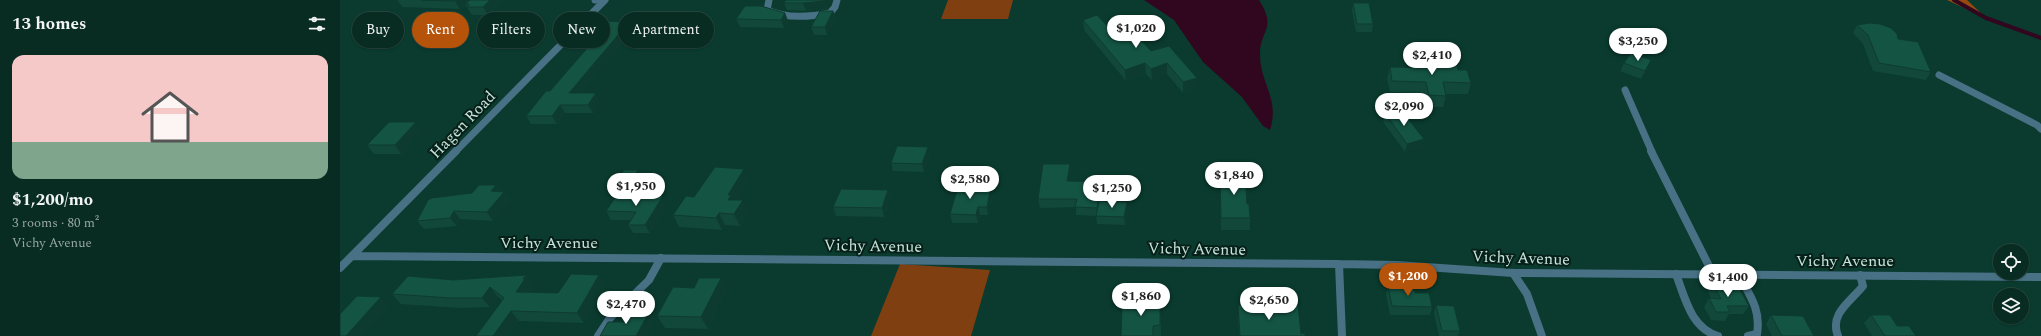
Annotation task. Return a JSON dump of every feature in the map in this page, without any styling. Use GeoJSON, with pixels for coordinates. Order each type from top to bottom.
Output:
{"type":"FeatureCollection","features":[{"type":"Feature","properties":{"kind":"street"},"geometry":{"type":"LineString","coordinates":[[595,0],[605,0]]}},
{"type":"Feature","properties":{"kind":"street","name":"Hagen Road"},"geometry":{"type":"LineString","coordinates":[[340,268],[605,0]]}},
{"type":"Feature","properties":{"kind":"street"},"geometry":{"type":"LineString","coordinates":[[769,0],[767,10],[778,15],[830,13],[835,7],[837,0]]}},
{"type":"Feature","properties":{"kind":"street"},"geometry":{"type":"LineString","coordinates":[[1939,74],[2037,125],[2041,129]]}},
{"type":"Feature","properties":{"kind":"street"},"geometry":{"type":"LineString","coordinates":[[1625,90],[1650,149],[1713,274]]}},
{"type":"Feature","properties":{"kind":"street","name":"Vichy Avenue"},"geometry":{"type":"LineString","coordinates":[[352,256],[1339,264],[1397,265],[1513,273],[2041,277]]}},
{"type":"Feature","properties":{"kind":"street"},"geometry":{"type":"LineString","coordinates":[[598,336],[610,318],[649,280],[661,258]]}},
{"type":"Feature","properties":{"kind":"street"},"geometry":{"type":"LineString","coordinates":[[1339,264],[1342,336]]}},
{"type":"Feature","properties":{"kind":"street"},"geometry":{"type":"LineString","coordinates":[[1513,273],[1527,294],[1542,336]]}},
{"type":"Feature","properties":{"kind":"street"},"geometry":{"type":"LineString","coordinates":[[1676,274],[1693,316],[1701,328],[1718,336]]}},
{"type":"Feature","properties":{"kind":"street"},"geometry":{"type":"LineString","coordinates":[[1739,274],[1756,307],[1759,320],[1756,334],[1748,336]]}},
{"type":"Feature","properties":{"kind":"street"},"geometry":{"type":"LineString","coordinates":[[1838,336],[1834,325],[1838,315],[1863,286],[1860,275]]}},
{"type":"Feature","properties":{"kind":"shaded area"},"geometry":{"type":"Polygon","coordinates":[[[948,0],[1013,0],[1008,19],[941,19],[948,0]]]}},
{"type":"Feature","properties":{"kind":"shaded area"},"geometry":{"type":"Polygon","coordinates":[[[1144,0],[1259,0],[1267,18],[1266,29],[1260,47],[1260,55],[1263,74],[1273,109],[1270,130],[1263,126],[1242,97],[1203,62],[1174,20],[1144,0]]]}},
{"type":"Feature","properties":{"kind":"shaded area"},"geometry":{"type":"Polygon","coordinates":[[[1947,0],[1967,0],[1986,18],[1947,0]]]}},
{"type":"Feature","properties":{"kind":"shaded area"},"geometry":{"type":"Polygon","coordinates":[[[1130,18],[1145,35],[1134,39],[1134,33],[1123,21],[1130,18]]]}},
{"type":"Feature","properties":{"kind":"shaded area"},"geometry":{"type":"Polygon","coordinates":[[[900,264],[990,270],[971,336],[871,336],[900,264]]]}},
{"type":"Feature","properties":{"kind":"building"},"geometry":{"type":"Polygon","coordinates":[[[421,0],[457,0],[455,1],[421,0]]]}},
{"type":"Feature","properties":{"kind":"building"},"geometry":{"type":"Polygon","coordinates":[[[470,0],[490,0],[483,7],[467,7],[469,4],[465,4],[470,0]]]}},
{"type":"Feature","properties":{"kind":"building"},"geometry":{"type":"Polygon","coordinates":[[[786,0],[824,0],[824,1],[784,3],[786,0]]]}},
{"type":"Feature","properties":{"kind":"building"},"geometry":{"type":"Polygon","coordinates":[[[1353,3],[1369,3],[1373,24],[1357,24],[1353,3]]]}},
{"type":"Feature","properties":{"kind":"building"},"geometry":{"type":"Polygon","coordinates":[[[745,6],[761,6],[785,13],[781,20],[736,19],[745,6]]]}},
{"type":"Feature","properties":{"kind":"building"},"geometry":{"type":"Polygon","coordinates":[[[820,11],[833,11],[825,27],[811,27],[820,11]]]}},
{"type":"Feature","properties":{"kind":"building"},"geometry":{"type":"Polygon","coordinates":[[[1097,15],[1110,29],[1126,24],[1151,51],[1169,46],[1197,78],[1183,82],[1167,63],[1151,69],[1145,63],[1125,70],[1083,20],[1097,15]]]}},
{"type":"Feature","properties":{"kind":"building"},"geometry":{"type":"Polygon","coordinates":[[[610,21],[618,22],[618,35],[610,44],[610,21]]]}},
{"type":"Feature","properties":{"kind":"building"},"geometry":{"type":"Polygon","coordinates":[[[1870,23],[1880,24],[1891,28],[1897,34],[1898,39],[1918,42],[1931,72],[1879,63],[1868,35],[1857,25],[1870,23]]]}},
{"type":"Feature","properties":{"kind":"building"},"geometry":{"type":"Polygon","coordinates":[[[587,48],[607,48],[569,93],[596,93],[588,105],[560,105],[552,116],[526,116],[546,91],[550,91],[587,48]]]}},
{"type":"Feature","properties":{"kind":"building"},"geometry":{"type":"Polygon","coordinates":[[[1631,53],[1651,60],[1645,71],[1624,63],[1631,53]]]}},
{"type":"Feature","properties":{"kind":"building"},"geometry":{"type":"Polygon","coordinates":[[[1426,61],[1456,61],[1458,70],[1467,70],[1471,83],[1443,82],[1446,96],[1429,95],[1426,82],[1392,81],[1390,67],[1428,68],[1426,61]]]}},
{"type":"Feature","properties":{"kind":"building"},"geometry":{"type":"Polygon","coordinates":[[[1401,110],[1424,139],[1407,144],[1385,113],[1401,110]]]}},
{"type":"Feature","properties":{"kind":"building"},"geometry":{"type":"Polygon","coordinates":[[[389,122],[416,122],[395,145],[367,145],[389,122]]]}},
{"type":"Feature","properties":{"kind":"building"},"geometry":{"type":"Polygon","coordinates":[[[897,146],[928,147],[922,164],[891,163],[897,146]]]}},
{"type":"Feature","properties":{"kind":"building"},"geometry":{"type":"Polygon","coordinates":[[[1043,164],[1070,164],[1067,181],[1101,182],[1097,208],[1075,207],[1077,199],[1038,199],[1043,164]]]}},
{"type":"Feature","properties":{"kind":"building"},"geometry":{"type":"Polygon","coordinates":[[[715,167],[744,169],[728,195],[731,195],[728,200],[743,200],[734,214],[719,213],[716,218],[673,215],[686,196],[694,197],[715,167]]]}},
{"type":"Feature","properties":{"kind":"building"},"geometry":{"type":"Polygon","coordinates":[[[624,170],[638,170],[623,190],[609,190],[624,170]]]}},
{"type":"Feature","properties":{"kind":"building"},"geometry":{"type":"Polygon","coordinates":[[[1220,173],[1245,173],[1247,204],[1249,204],[1250,218],[1221,218],[1220,173]]]}},
{"type":"Feature","properties":{"kind":"building"},"geometry":{"type":"Polygon","coordinates":[[[479,185],[496,185],[491,191],[504,192],[487,212],[454,211],[450,218],[417,221],[428,200],[432,198],[472,193],[479,185]]]}},
{"type":"Feature","properties":{"kind":"building"},"geometry":{"type":"Polygon","coordinates":[[[958,187],[991,187],[987,207],[978,207],[976,215],[950,214],[958,187]]]}},
{"type":"Feature","properties":{"kind":"building"},"geometry":{"type":"Polygon","coordinates":[[[841,189],[888,190],[882,208],[833,207],[841,189]]]}},
{"type":"Feature","properties":{"kind":"building"},"geometry":{"type":"Polygon","coordinates":[[[617,195],[663,196],[645,225],[628,225],[636,212],[606,211],[617,195]]]}},
{"type":"Feature","properties":{"kind":"building"},"geometry":{"type":"Polygon","coordinates":[[[1099,201],[1127,202],[1124,217],[1096,216],[1099,201]]]}},
{"type":"Feature","properties":{"kind":"building"},"geometry":{"type":"Polygon","coordinates":[[[571,274],[599,275],[577,313],[511,311],[493,336],[476,336],[504,298],[490,287],[482,298],[451,298],[392,294],[408,276],[453,280],[526,275],[516,292],[558,293],[571,274]]]}},
{"type":"Feature","properties":{"kind":"building"},"geometry":{"type":"Polygon","coordinates":[[[699,278],[721,278],[701,317],[657,316],[673,287],[694,288],[699,278]]]}},
{"type":"Feature","properties":{"kind":"building"},"geometry":{"type":"Polygon","coordinates":[[[1713,284],[1737,284],[1749,306],[1727,306],[1730,312],[1716,312],[1709,298],[1721,299],[1713,284]]]}},
{"type":"Feature","properties":{"kind":"building"},"geometry":{"type":"Polygon","coordinates":[[[1388,286],[1413,286],[1415,293],[1429,293],[1432,307],[1392,306],[1388,286]]]}},
{"type":"Feature","properties":{"kind":"building"},"geometry":{"type":"Polygon","coordinates":[[[357,296],[381,297],[346,336],[340,336],[340,314],[357,296]]]}},
{"type":"Feature","properties":{"kind":"building"},"geometry":{"type":"Polygon","coordinates":[[[1138,296],[1160,296],[1160,325],[1153,326],[1153,336],[1121,336],[1122,307],[1138,307],[1138,296]]]}},
{"type":"Feature","properties":{"kind":"building"},"geometry":{"type":"Polygon","coordinates":[[[1238,305],[1298,305],[1301,334],[1305,333],[1305,336],[1240,336],[1238,305]]]}},
{"type":"Feature","properties":{"kind":"building"},"geometry":{"type":"Polygon","coordinates":[[[1436,305],[1454,306],[1460,331],[1442,331],[1436,305]]]}},
{"type":"Feature","properties":{"kind":"building"},"geometry":{"type":"Polygon","coordinates":[[[631,311],[650,311],[636,336],[600,336],[608,322],[624,322],[631,311]]]}},
{"type":"Feature","properties":{"kind":"building"},"geometry":{"type":"Polygon","coordinates":[[[1771,315],[1803,316],[1814,336],[1782,336],[1771,315]]]}},
{"type":"Feature","properties":{"kind":"building"},"geometry":{"type":"Polygon","coordinates":[[[1871,315],[1890,315],[1897,326],[1909,326],[1916,336],[1885,336],[1871,315]]]}},
{"type":"Feature","properties":{"kind":"waterway"},"geometry":{"type":"LineString","coordinates":[[1954,0],[1986,18],[2041,38]]}}]}
